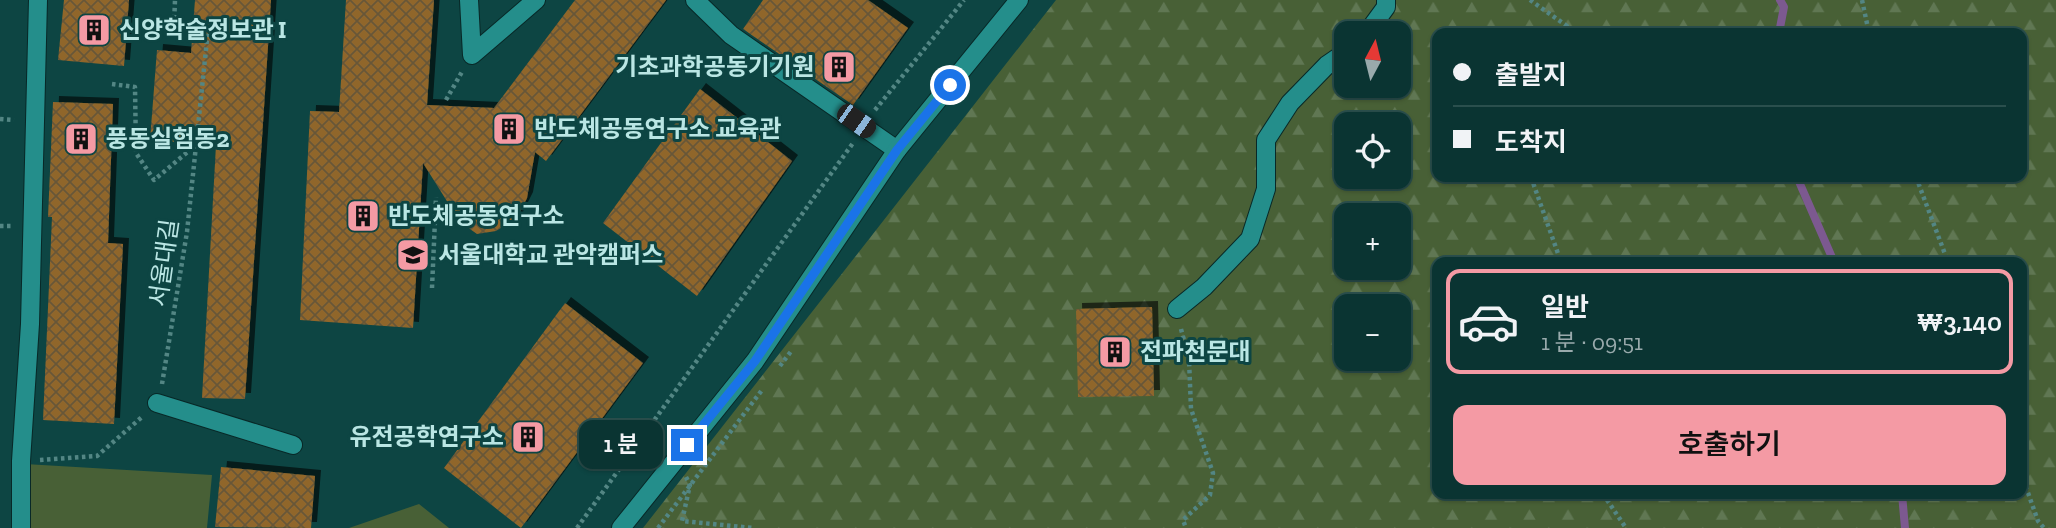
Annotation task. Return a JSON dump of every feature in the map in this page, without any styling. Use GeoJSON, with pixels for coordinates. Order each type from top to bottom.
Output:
{"type":"FeatureCollection","features":[{"type":"Feature","properties":{"kind":"lane"},"geometry":{"type":"LineString","coordinates":[[21,528],[21,461],[30,324],[38,0]]}},
{"type":"Feature","properties":{"kind":"lane"},"geometry":{"type":"LineString","coordinates":[[469,0],[472,55]]}},
{"type":"Feature","properties":{"kind":"lane"},"geometry":{"type":"LineString","coordinates":[[472,55],[536,0]]}},
{"type":"Feature","properties":{"kind":"lane"},"geometry":{"type":"LineString","coordinates":[[695,0],[731,35],[897,150]]}},
{"type":"Feature","properties":{"kind":"lane"},"geometry":{"type":"LineString","coordinates":[[621,528],[755,361],[897,150],[1019,0]]}},
{"type":"Feature","properties":{"kind":"lane"},"geometry":{"type":"LineString","coordinates":[[1376,21],[1386,7],[1387,0]]}},
{"type":"Feature","properties":{"kind":"lane"},"geometry":{"type":"LineString","coordinates":[[1177,309],[1204,287],[1250,239],[1266,189],[1266,140],[1290,103],[1334,60]]}},
{"type":"Feature","properties":{"kind":"lane"},"geometry":{"type":"LineString","coordinates":[[158,403],[293,445]]}},
{"type":"Feature","properties":{"kind":"path","name":"서울대길"},"geometry":{"type":"LineString","coordinates":[[158,403],[175,311],[208,30],[174,26],[175,0]]}},
{"type":"Feature","properties":{"kind":"path"},"geometry":{"type":"LineString","coordinates":[[876,110],[964,0]]}},
{"type":"Feature","properties":{"kind":"path"},"geometry":{"type":"LineString","coordinates":[[1530,0],[1567,28]]}},
{"type":"Feature","properties":{"kind":"path"},"geometry":{"type":"LineString","coordinates":[[1862,0],[1867,28]]}},
{"type":"Feature","properties":{"kind":"path"},"geometry":{"type":"LineString","coordinates":[[446,100],[472,55]]}},
{"type":"Feature","properties":{"kind":"path"},"geometry":{"type":"LineString","coordinates":[[112,84],[135,88],[136,153],[155,180],[196,145]]}},
{"type":"Feature","properties":{"kind":"path"},"geometry":{"type":"LineString","coordinates":[[0,119],[19,120]]}},
{"type":"Feature","properties":{"kind":"path"},"geometry":{"type":"LineString","coordinates":[[577,528],[853,143]]}},
{"type":"Feature","properties":{"kind":"path"},"geometry":{"type":"LineString","coordinates":[[1533,182],[1559,257]]}},
{"type":"Feature","properties":{"kind":"path"},"geometry":{"type":"LineString","coordinates":[[1918,182],[1946,257]]}},
{"type":"Feature","properties":{"kind":"path"},"geometry":{"type":"LineString","coordinates":[[432,288],[436,197]]}},
{"type":"Feature","properties":{"kind":"path"},"geometry":{"type":"LineString","coordinates":[[0,226],[17,226]]}},
{"type":"Feature","properties":{"kind":"path"},"geometry":{"type":"LineString","coordinates":[[1177,309],[1189,359],[1191,409],[1213,473],[1210,495],[1183,520],[1186,528]]}},
{"type":"Feature","properties":{"kind":"path"},"geometry":{"type":"LineString","coordinates":[[776,371],[792,350]]}},
{"type":"Feature","properties":{"kind":"path"},"geometry":{"type":"LineString","coordinates":[[658,528],[769,381]]}},
{"type":"Feature","properties":{"kind":"path"},"geometry":{"type":"LineString","coordinates":[[21,461],[97,456],[158,403]]}},
{"type":"Feature","properties":{"kind":"path"},"geometry":{"type":"LineString","coordinates":[[676,457],[690,485],[682,521],[753,528]]}},
{"type":"Feature","properties":{"kind":"path"},"geometry":{"type":"LineString","coordinates":[[2027,490],[2038,521],[2044,528]]}},
{"type":"Feature","properties":{"kind":"path"},"geometry":{"type":"LineString","coordinates":[[1606,499],[1626,528]]}},
{"type":"Feature","properties":{"kind":"green space"},"geometry":{"type":"Polygon","coordinates":[[[1056,0],[2056,0],[2056,528],[643,528],[1056,0]]]}},
{"type":"Feature","properties":{"kind":"green space"},"geometry":{"type":"Polygon","coordinates":[[[25,464],[212,475],[207,528],[24,528],[25,464]]]}},
{"type":"Feature","properties":{"kind":"green space"},"geometry":{"type":"Polygon","coordinates":[[[419,504],[449,528],[349,528],[419,504]]]}},
{"type":"Feature","properties":{"kind":"building","name":"신양학술정보관 I"},"geometry":{"type":"Polygon","coordinates":[[[64,0],[129,0],[124,66],[58,60],[64,0]]]}},
{"type":"Feature","properties":{"kind":"building"},"geometry":{"type":"Polygon","coordinates":[[[195,0],[271,0],[245,399],[202,398],[216,145],[150,140],[157,50],[191,53],[195,0]]]}},
{"type":"Feature","properties":{"kind":"building"},"geometry":{"type":"Polygon","coordinates":[[[346,0],[434,0],[427,105],[494,108],[575,0],[666,0],[546,161],[535,152],[527,198],[517,218],[496,231],[477,234],[460,222],[423,163],[413,328],[300,320],[310,111],[339,112],[346,0]]]}},
{"type":"Feature","properties":{"kind":"building","name":"기초과학공동기기원"},"geometry":{"type":"Polygon","coordinates":[[[763,0],[868,0],[908,28],[853,105],[743,29],[763,0]]]}},
{"type":"Feature","properties":{"kind":"building"},"geometry":{"type":"Polygon","coordinates":[[[700,89],[792,161],[697,296],[603,223],[700,89]]]}},
{"type":"Feature","properties":{"kind":"building"},"geometry":{"type":"Polygon","coordinates":[[[53,102],[113,104],[108,243],[123,244],[114,424],[43,420],[52,217],[48,217],[53,102]]]}},
{"type":"Feature","properties":{"kind":"building","name":"유전공학연구소"},"geometry":{"type":"Polygon","coordinates":[[[565,303],[643,363],[521,528],[444,468],[565,303]]]}},
{"type":"Feature","properties":{"kind":"building","name":"전파천문대"},"geometry":{"type":"Polygon","coordinates":[[[1152,307],[1154,396],[1078,397],[1076,309],[1152,307]]]}},
{"type":"Feature","properties":{"kind":"building"},"geometry":{"type":"Polygon","coordinates":[[[221,467],[315,476],[311,528],[215,527],[221,467]]]}},
{"type":"Feature","properties":{"kind":"waterway"},"geometry":{"type":"LineString","coordinates":[[1780,0],[1784,7],[1780,28]]}},
{"type":"Feature","properties":{"kind":"waterway"},"geometry":{"type":"LineString","coordinates":[[1799,182],[1832,257]]}},
{"type":"Feature","properties":{"kind":"waterway"},"geometry":{"type":"LineString","coordinates":[[1902,499],[1905,528]]}},
{"type":"Feature","properties":{"kind":"place","name":"신양학술정보관 I"},"geometry":{"type":"Point","coordinates":[94,30]}},
{"type":"Feature","properties":{"kind":"place","name":"기초과학공동기기원"},"geometry":{"type":"Point","coordinates":[839,67]}},
{"type":"Feature","properties":{"kind":"place","name":"반도체공동연구소 교육관"},"geometry":{"type":"Point","coordinates":[509,129]}},
{"type":"Feature","properties":{"kind":"place","name":"풍동실험동2"},"geometry":{"type":"Point","coordinates":[81,139]}},
{"type":"Feature","properties":{"kind":"place","name":"반도체공동연구소"},"geometry":{"type":"Point","coordinates":[363,216]}},
{"type":"Feature","properties":{"kind":"place","name":"서울대학교 관악캠퍼스"},"geometry":{"type":"Point","coordinates":[413,255]}},
{"type":"Feature","properties":{"kind":"place","name":"전파천문대"},"geometry":{"type":"Point","coordinates":[1115,352]}},
{"type":"Feature","properties":{"kind":"place","name":"유전공학연구소"},"geometry":{"type":"Point","coordinates":[528,437]}},
{"type":"Feature","properties":{"kind":"route"},"geometry":{"type":"LineString","coordinates":[[687,445],[755,361],[897,150],[950,85]]}}]}
